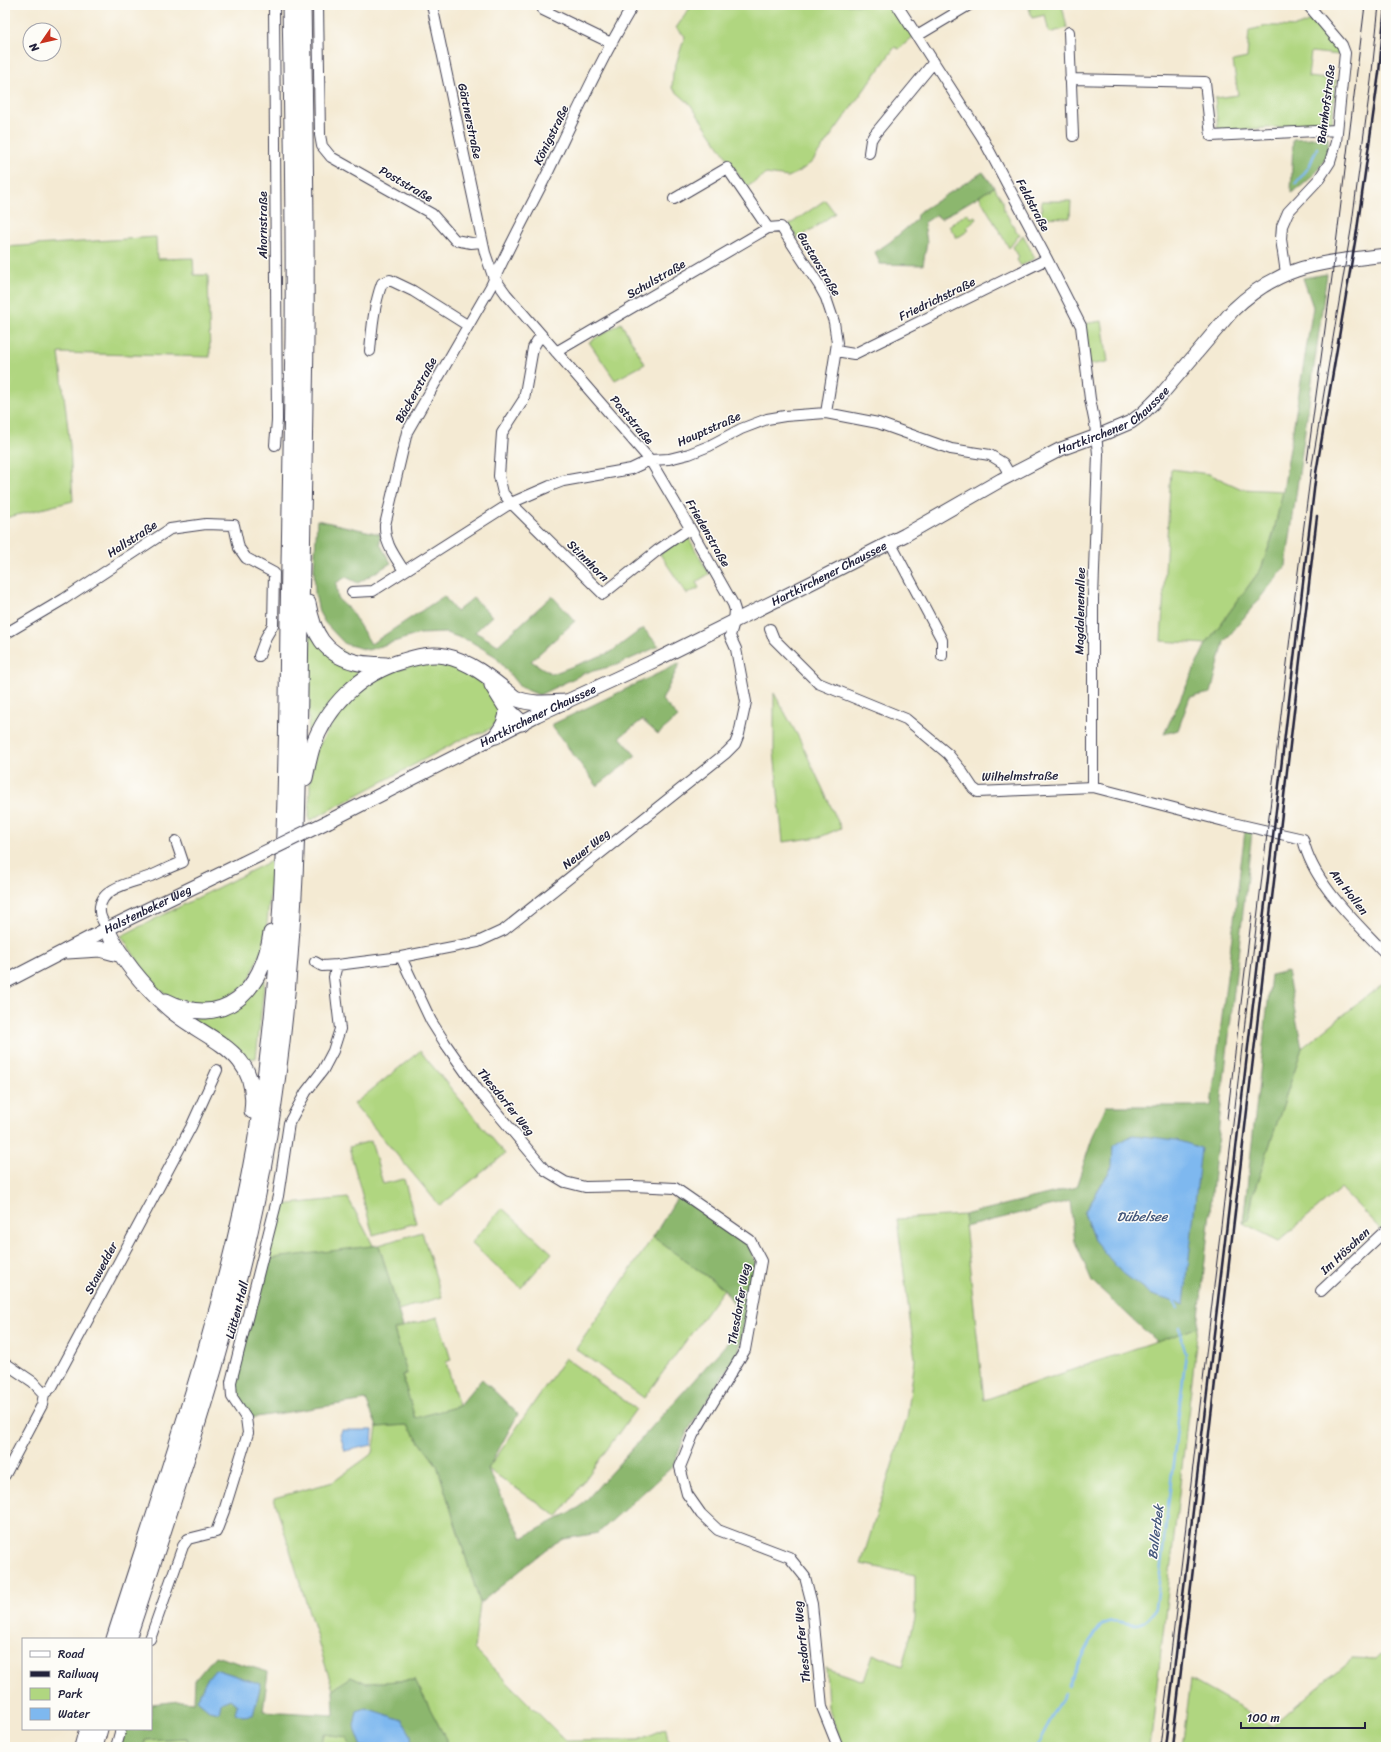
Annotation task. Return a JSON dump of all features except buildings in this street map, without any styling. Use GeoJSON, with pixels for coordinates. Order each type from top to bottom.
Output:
{"type":"FeatureCollection","features":[{"type":"Feature","properties":{"kind":"highway"},"geometry":{"type":"LineString","coordinates":[[114,1638],[203,1362],[234,1247],[248,1180],[265,1076],[272,1013],[282,873],[287,739],[293,337],[290,5]]}},
{"type":"Feature","properties":{"kind":"highway"},"geometry":{"type":"LineString","coordinates":[[128,1638],[215,1366],[247,1247],[260,1189],[278,1077],[285,1013],[292,939],[298,806],[306,290],[303,5]]}},
{"type":"Feature","properties":{"kind":"highway"},"geometry":{"type":"LineString","coordinates":[[302,562],[310,614],[313,626],[321,640],[330,650],[343,658],[357,662],[386,666]]}},
{"type":"Feature","properties":{"kind":"highway"},"geometry":{"type":"LineString","coordinates":[[298,806],[312,748],[324,723],[338,702],[352,687],[386,666],[418,657],[444,656],[466,663],[485,676],[511,703],[519,705],[522,723]]}},
{"type":"Feature","properties":{"kind":"highway"},"geometry":{"type":"LineString","coordinates":[[511,703],[565,702]]}},
{"type":"Feature","properties":{"kind":"highway"},"geometry":{"type":"LineString","coordinates":[[496,736],[503,727],[511,703]]}},
{"type":"Feature","properties":{"kind":"highway"},"geometry":{"type":"LineString","coordinates":[[154,994],[187,1010],[198,1011],[228,1005],[246,993],[256,980],[265,961],[282,873]]}},
{"type":"Feature","properties":{"kind":"highway"},"geometry":{"type":"LineString","coordinates":[[107,929],[122,956],[154,994],[179,1017],[229,1049],[245,1068],[249,1077],[253,1095],[248,1145],[248,1180]]}},
{"type":"Feature","properties":{"kind":"highway"},"geometry":{"type":"LineString","coordinates":[[67,951],[100,949],[122,956]]}},
{"type":"Feature","properties":{"kind":"highway"},"geometry":{"type":"LineString","coordinates":[[82,1747],[87,1730]]}},
{"type":"Feature","properties":{"kind":"highway"},"geometry":{"type":"LineString","coordinates":[[95,1747],[100,1730]]}},
{"type":"Feature","properties":{"kind":"main road","name":"Hartkirchener Chaussee"},"geometry":{"type":"LineString","coordinates":[[291,840],[522,723],[734,622],[890,542],[1010,475],[1095,432],[1124,425],[1143,413],[1161,395],[1233,310],[1258,289],[1286,273],[1308,266],[1329,262],[1386,255]]}},
{"type":"Feature","properties":{"kind":"main road","name":"Halstenbeker Weg"},"geometry":{"type":"LineString","coordinates":[[5,982],[107,929],[291,840]]}},
{"type":"Feature","properties":{"kind":"street","name":"Ahornstraße"},"geometry":{"type":"LineString","coordinates":[[274,5],[277,420],[275,445]]}},
{"type":"Feature","properties":{"kind":"street","name":"Poststraße"},"geometry":{"type":"LineString","coordinates":[[318,5],[320,135],[322,146],[331,157],[432,214],[455,240],[471,243],[482,242],[494,278],[506,294],[650,460]]}},
{"type":"Feature","properties":{"kind":"street","name":"Gärtnerstraße"},"geometry":{"type":"LineString","coordinates":[[432,5],[482,242]]}},
{"type":"Feature","properties":{"kind":"street"},"geometry":{"type":"LineString","coordinates":[[543,5],[543,10],[580,25],[611,43]]}},
{"type":"Feature","properties":{"kind":"street","name":"Königstraße"},"geometry":{"type":"LineString","coordinates":[[494,278],[526,217],[611,43],[633,5]]}},
{"type":"Feature","properties":{"kind":"street","name":"Feldstraße"},"geometry":{"type":"LineString","coordinates":[[897,5],[982,137],[1048,259],[1081,326],[1095,432]]}},
{"type":"Feature","properties":{"kind":"street"},"geometry":{"type":"LineString","coordinates":[[917,36],[969,5]]}},
{"type":"Feature","properties":{"kind":"street","name":"Bahnhofstraße"},"geometry":{"type":"LineString","coordinates":[[1286,273],[1281,239],[1282,226],[1288,212],[1326,170],[1334,153],[1345,53],[1342,45],[1308,5]]}},
{"type":"Feature","properties":{"kind":"street"},"geometry":{"type":"LineString","coordinates":[[1069,32],[1073,136]]}},
{"type":"Feature","properties":{"kind":"street"},"geometry":{"type":"LineString","coordinates":[[869,153],[871,140],[874,135],[934,62]]}},
{"type":"Feature","properties":{"kind":"street"},"geometry":{"type":"LineString","coordinates":[[1070,79],[1205,82],[1211,136],[1337,130]]}},
{"type":"Feature","properties":{"kind":"street"},"geometry":{"type":"LineString","coordinates":[[674,199],[727,168],[768,228]]}},
{"type":"Feature","properties":{"kind":"street","name":"Gustavstraße"},"geometry":{"type":"LineString","coordinates":[[768,228],[781,228],[816,280],[826,298],[834,322],[837,343],[826,413]]}},
{"type":"Feature","properties":{"kind":"street","name":"Schulstraße"},"geometry":{"type":"LineString","coordinates":[[556,352],[768,228]]}},
{"type":"Feature","properties":{"kind":"street","name":"Friedrichstraße"},"geometry":{"type":"LineString","coordinates":[[836,351],[854,354],[1048,259]]}},
{"type":"Feature","properties":{"kind":"street","name":"Bäckerstraße"},"geometry":{"type":"LineString","coordinates":[[404,571],[387,542],[385,526],[407,432],[494,278]]}},
{"type":"Feature","properties":{"kind":"street"},"geometry":{"type":"LineString","coordinates":[[370,351],[373,318],[377,297],[382,283],[390,280],[414,291],[467,325]]}},
{"type":"Feature","properties":{"kind":"street"},"geometry":{"type":"LineString","coordinates":[[511,503],[503,493],[499,476],[502,433],[524,399],[533,348],[542,336]]}},
{"type":"Feature","properties":{"kind":"street","name":"Hauptstraße"},"geometry":{"type":"LineString","coordinates":[[352,592],[373,591],[511,503],[563,481],[631,469],[650,460],[669,460],[689,454],[709,446],[741,429],[768,419],[803,414],[826,413],[878,423],[951,449],[990,454],[1003,464],[1010,475]]}},
{"type":"Feature","properties":{"kind":"street","name":"Magdalenenallee"},"geometry":{"type":"LineString","coordinates":[[1093,787],[1093,599],[1098,468],[1095,432]]}},
{"type":"Feature","properties":{"kind":"street","name":"Friedenstraße"},"geometry":{"type":"LineString","coordinates":[[650,460],[733,604],[735,610],[734,622]]}},
{"type":"Feature","properties":{"kind":"street","name":"Stinnhorn"},"geometry":{"type":"LineString","coordinates":[[511,503],[603,594],[658,550],[690,528]]}},
{"type":"Feature","properties":{"kind":"street","name":"Hallstraße"},"geometry":{"type":"LineString","coordinates":[[5,634],[64,599],[170,529],[206,524],[234,525],[239,548],[246,558],[274,573],[273,625],[266,637],[260,656]]}},
{"type":"Feature","properties":{"kind":"street"},"geometry":{"type":"LineString","coordinates":[[890,542],[942,640],[942,656]]}},
{"type":"Feature","properties":{"kind":"street","name":"Neuer Weg"},"geometry":{"type":"LineString","coordinates":[[315,962],[322,966],[337,966],[400,957],[480,941],[504,930],[726,753],[735,744],[739,734],[746,702],[736,649],[730,636],[734,622]]}},
{"type":"Feature","properties":{"kind":"street","name":"Wilhelmstraße"},"geometry":{"type":"LineString","coordinates":[[770,629],[774,639],[818,684],[906,719],[948,754],[973,788],[978,792],[1093,787],[1224,821],[1303,839]]}},
{"type":"Feature","properties":{"kind":"street","name":"Am Hollen"},"geometry":{"type":"LineString","coordinates":[[1303,839],[1306,850],[1326,886],[1340,905],[1386,954]]}},
{"type":"Feature","properties":{"kind":"street"},"geometry":{"type":"LineString","coordinates":[[107,929],[100,913],[101,904],[104,898],[113,889],[183,862],[176,840]]}},
{"type":"Feature","properties":{"kind":"street","name":"Thesdorfer Weg"},"geometry":{"type":"LineString","coordinates":[[400,957],[420,1000],[444,1043],[478,1090],[545,1170],[565,1182],[584,1187],[633,1186],[675,1188],[750,1240],[761,1261],[744,1350],[693,1436],[680,1467],[688,1494],[701,1514],[718,1530],[789,1557],[805,1577],[812,1604],[822,1707],[838,1747]]}},
{"type":"Feature","properties":{"kind":"street","name":"Lütten Hall"},"geometry":{"type":"LineString","coordinates":[[150,1638],[183,1546],[188,1539],[216,1532],[248,1433],[246,1418],[232,1397],[231,1382],[278,1196],[289,1123],[306,1092],[326,1064],[333,1051],[340,1029],[334,977],[337,966]]}},
{"type":"Feature","properties":{"kind":"street","name":"Stawedder"},"geometry":{"type":"LineString","coordinates":[[5,1475],[42,1405],[44,1394],[52,1386],[83,1329],[190,1127],[217,1070]]}},
{"type":"Feature","properties":{"kind":"street","name":"Im Höschen"},"geometry":{"type":"LineString","coordinates":[[1321,1292],[1386,1230]]}},
{"type":"Feature","properties":{"kind":"street"},"geometry":{"type":"LineString","coordinates":[[5,1364],[33,1382],[44,1394]]}},
{"type":"Feature","properties":{"kind":"street"},"geometry":{"type":"LineString","coordinates":[[116,1747],[121,1730]]}},
{"type":"Feature","properties":{"kind":"green space"},"geometry":{"type":"Polygon","coordinates":[[[692,5],[896,5],[915,35],[899,49],[895,47],[812,162],[799,172],[788,177],[766,174],[747,187],[690,104],[672,88],[673,73],[685,36],[676,28],[692,5]]]}},
{"type":"Feature","properties":{"kind":"green space"},"geometry":{"type":"Polygon","coordinates":[[[1040,5],[1062,5],[1067,28],[1049,33],[1045,15],[1032,18],[1029,8],[1040,5]]]}},
{"type":"Feature","properties":{"kind":"green space"},"geometry":{"type":"Polygon","coordinates":[[[1310,20],[1337,45],[1339,55],[1311,52],[1308,77],[1336,80],[1332,124],[1218,131],[1215,98],[1238,95],[1233,61],[1247,58],[1249,30],[1268,26],[1291,27],[1300,25],[1310,20]]]}},
{"type":"Feature","properties":{"kind":"green space"},"geometry":{"type":"Polygon","coordinates":[[[1328,137],[1328,147],[1325,159],[1308,181],[1291,193],[1293,139],[1328,137]]]}},
{"type":"Feature","properties":{"kind":"green space"},"geometry":{"type":"Polygon","coordinates":[[[983,172],[994,187],[941,219],[936,215],[924,223],[927,242],[923,265],[880,264],[875,252],[890,242],[916,220],[919,212],[983,172]]]}},
{"type":"Feature","properties":{"kind":"green space"},"geometry":{"type":"Polygon","coordinates":[[[994,187],[1003,201],[1004,210],[1017,232],[1020,234],[1009,248],[979,196],[994,187]]]}},
{"type":"Feature","properties":{"kind":"green space"},"geometry":{"type":"Polygon","coordinates":[[[825,200],[835,213],[798,239],[789,225],[825,200]]]}},
{"type":"Feature","properties":{"kind":"green space"},"geometry":{"type":"Polygon","coordinates":[[[1042,201],[1071,201],[1070,218],[1041,217],[1042,201]]]}},
{"type":"Feature","properties":{"kind":"green space"},"geometry":{"type":"Polygon","coordinates":[[[967,213],[971,218],[975,216],[977,219],[967,227],[969,230],[957,238],[949,226],[967,213]]]}},
{"type":"Feature","properties":{"kind":"green space"},"geometry":{"type":"Polygon","coordinates":[[[1023,235],[1035,258],[1021,266],[1017,260],[1019,257],[1013,247],[1023,235]]]}},
{"type":"Feature","properties":{"kind":"green space"},"geometry":{"type":"Polygon","coordinates":[[[156,237],[157,259],[193,258],[194,275],[208,275],[210,357],[59,353],[70,446],[73,501],[5,518],[5,247],[156,237]]]}},
{"type":"Feature","properties":{"kind":"green space"},"geometry":{"type":"Polygon","coordinates":[[[1327,274],[1286,566],[1224,642],[1211,693],[1190,697],[1178,730],[1164,734],[1206,644],[1261,569],[1273,535],[1283,491],[1313,307],[1303,278],[1327,274]]]}},
{"type":"Feature","properties":{"kind":"green space"},"geometry":{"type":"Polygon","coordinates":[[[1102,321],[1108,362],[1088,365],[1083,324],[1102,321]]]}},
{"type":"Feature","properties":{"kind":"green space"},"geometry":{"type":"Polygon","coordinates":[[[621,323],[645,364],[615,380],[589,342],[621,323]]]}},
{"type":"Feature","properties":{"kind":"green space"},"geometry":{"type":"Polygon","coordinates":[[[1171,469],[1209,474],[1242,489],[1283,491],[1273,535],[1261,569],[1206,644],[1161,641],[1171,469]]]}},
{"type":"Feature","properties":{"kind":"green space"},"geometry":{"type":"Polygon","coordinates":[[[317,520],[380,534],[380,544],[391,563],[358,583],[346,577],[336,583],[338,599],[350,610],[371,644],[444,596],[456,612],[473,598],[492,616],[475,632],[498,645],[552,596],[575,621],[531,661],[552,674],[611,652],[643,628],[659,646],[617,665],[585,673],[539,695],[520,687],[495,656],[470,641],[446,633],[419,634],[368,650],[345,644],[325,623],[319,612],[315,593],[314,569],[317,520]]]}},
{"type":"Feature","properties":{"kind":"green space"},"geometry":{"type":"Polygon","coordinates":[[[687,535],[709,574],[696,582],[699,588],[687,594],[660,554],[687,535]]]}},
{"type":"Feature","properties":{"kind":"green space"},"geometry":{"type":"Polygon","coordinates":[[[310,635],[313,635],[371,668],[308,739],[310,635]]]}},
{"type":"Feature","properties":{"kind":"green space"},"geometry":{"type":"Polygon","coordinates":[[[426,660],[453,665],[464,669],[473,675],[481,682],[495,702],[501,715],[497,721],[490,729],[464,738],[309,821],[310,782],[316,751],[341,707],[374,678],[426,660]]]}},
{"type":"Feature","properties":{"kind":"green space"},"geometry":{"type":"Polygon","coordinates":[[[680,663],[662,700],[678,717],[658,734],[642,720],[620,737],[636,756],[597,786],[551,725],[680,663]]]}},
{"type":"Feature","properties":{"kind":"green space"},"geometry":{"type":"Polygon","coordinates":[[[774,693],[799,738],[841,828],[820,837],[783,842],[774,751],[774,693]]]}},
{"type":"Feature","properties":{"kind":"green space"},"geometry":{"type":"Polygon","coordinates":[[[1245,831],[1252,832],[1198,1327],[1157,1342],[1092,1281],[1075,1242],[1070,1201],[965,1227],[964,1215],[1076,1187],[1094,1133],[1106,1106],[1211,1106],[1245,831]],[[1112,1167],[1084,1213],[1094,1240],[1112,1167]]]}},
{"type":"Feature","properties":{"kind":"green space"},"geometry":{"type":"Polygon","coordinates":[[[273,860],[267,923],[263,947],[247,985],[212,1006],[174,1000],[155,986],[121,936],[273,860]]]}},
{"type":"Feature","properties":{"kind":"green space"},"geometry":{"type":"Polygon","coordinates":[[[266,968],[256,1058],[245,1059],[180,1011],[218,1013],[266,968]]]}},
{"type":"Feature","properties":{"kind":"green space"},"geometry":{"type":"Polygon","coordinates":[[[1287,971],[1302,1048],[1253,1195],[1249,1219],[1243,1223],[1271,975],[1287,971]]]}},
{"type":"Feature","properties":{"kind":"green space"},"geometry":{"type":"Polygon","coordinates":[[[1386,981],[1386,1229],[1383,1232],[1341,1188],[1279,1241],[1243,1223],[1249,1219],[1253,1195],[1302,1048],[1386,981]]]}},
{"type":"Feature","properties":{"kind":"green space"},"geometry":{"type":"Polygon","coordinates":[[[420,1051],[505,1154],[440,1206],[354,1104],[420,1051]]]}},
{"type":"Feature","properties":{"kind":"green space"},"geometry":{"type":"Polygon","coordinates":[[[371,1141],[383,1184],[404,1179],[416,1223],[373,1235],[349,1147],[371,1141]]]}},
{"type":"Feature","properties":{"kind":"green space"},"geometry":{"type":"Polygon","coordinates":[[[678,1196],[746,1241],[756,1262],[739,1350],[687,1432],[673,1466],[598,1533],[564,1539],[547,1549],[480,1603],[437,1465],[407,1425],[377,1427],[366,1400],[250,1418],[235,1395],[233,1381],[258,1299],[266,1259],[379,1245],[403,1327],[394,1330],[407,1373],[402,1375],[415,1418],[459,1406],[482,1379],[518,1414],[488,1469],[522,1538],[580,1507],[729,1341],[734,1304],[724,1289],[653,1237],[678,1196]]]}},
{"type":"Feature","properties":{"kind":"green space"},"geometry":{"type":"Polygon","coordinates":[[[348,1198],[374,1247],[266,1259],[280,1205],[348,1198]]]}},
{"type":"Feature","properties":{"kind":"green space"},"geometry":{"type":"Polygon","coordinates":[[[502,1208],[552,1253],[521,1288],[471,1243],[502,1208]]]}},
{"type":"Feature","properties":{"kind":"green space"},"geometry":{"type":"Polygon","coordinates":[[[964,1215],[984,1400],[1198,1327],[1150,1747],[843,1747],[828,1707],[826,1668],[864,1681],[873,1654],[902,1666],[915,1619],[915,1575],[861,1564],[907,1418],[915,1359],[897,1219],[964,1215]]]}},
{"type":"Feature","properties":{"kind":"green space"},"geometry":{"type":"Polygon","coordinates":[[[422,1232],[442,1297],[398,1310],[379,1245],[422,1232]]]}},
{"type":"Feature","properties":{"kind":"green space"},"geometry":{"type":"Polygon","coordinates":[[[653,1237],[724,1289],[644,1398],[576,1349],[653,1237]]]}},
{"type":"Feature","properties":{"kind":"green space"},"geometry":{"type":"Polygon","coordinates":[[[438,1317],[451,1360],[446,1362],[459,1406],[415,1419],[402,1375],[407,1374],[394,1329],[438,1317]]]}},
{"type":"Feature","properties":{"kind":"green space"},"geometry":{"type":"Polygon","coordinates":[[[565,1358],[636,1409],[558,1517],[488,1469],[565,1358]]]}},
{"type":"Feature","properties":{"kind":"green space"},"geometry":{"type":"Polygon","coordinates":[[[407,1425],[437,1465],[480,1603],[474,1649],[566,1741],[638,1740],[666,1728],[669,1747],[450,1747],[415,1680],[366,1683],[351,1676],[333,1690],[274,1498],[333,1482],[373,1453],[377,1427],[407,1425]]]}},
{"type":"Feature","properties":{"kind":"green space"},"geometry":{"type":"Polygon","coordinates":[[[1386,1650],[1386,1747],[1182,1747],[1191,1680],[1272,1726],[1352,1658],[1377,1659],[1386,1650]]]}},
{"type":"Feature","properties":{"kind":"green space"},"geometry":{"type":"Polygon","coordinates":[[[215,1656],[268,1672],[263,1711],[334,1715],[333,1690],[351,1676],[366,1683],[415,1680],[450,1747],[351,1747],[346,1737],[324,1734],[321,1747],[269,1747],[230,1741],[230,1747],[189,1747],[187,1738],[145,1740],[144,1747],[120,1747],[126,1730],[152,1730],[152,1704],[181,1701],[194,1702],[195,1680],[215,1656]]]}},
{"type":"Feature","properties":{"kind":"green space"},"geometry":{"type":"Polygon","coordinates":[[[324,1734],[346,1737],[351,1747],[321,1747],[324,1734]]]}},
{"type":"Feature","properties":{"kind":"green space"},"geometry":{"type":"Polygon","coordinates":[[[187,1738],[189,1747],[144,1747],[145,1740],[187,1738]]]}},
{"type":"Feature","properties":{"kind":"green space"},"geometry":{"type":"Polygon","coordinates":[[[229,1741],[269,1747],[230,1747],[229,1741]]]}},
{"type":"Feature","properties":{"kind":"water","name":"Dübelsee"},"geometry":{"type":"Polygon","coordinates":[[[1133,1135],[1176,1140],[1201,1148],[1184,1305],[1152,1295],[1120,1271],[1094,1240],[1084,1213],[1112,1167],[1113,1146],[1133,1135]]]}},
{"type":"Feature","properties":{"kind":"water"},"geometry":{"type":"Polygon","coordinates":[[[342,1430],[373,1430],[372,1445],[345,1451],[340,1435],[342,1430]]]}},
{"type":"Feature","properties":{"kind":"water"},"geometry":{"type":"Polygon","coordinates":[[[215,1669],[261,1684],[253,1715],[243,1716],[235,1713],[237,1705],[230,1699],[221,1703],[219,1712],[209,1710],[197,1700],[206,1680],[215,1669]]]}},
{"type":"Feature","properties":{"kind":"water"},"geometry":{"type":"Polygon","coordinates":[[[366,1708],[402,1720],[411,1735],[412,1747],[362,1747],[354,1726],[357,1711],[366,1708]]]}},
{"type":"Feature","properties":{"kind":"waterway","name":"Ballerbek"},"geometry":{"type":"LineString","coordinates":[[1296,183],[1309,167],[1317,148]]}},
{"type":"Feature","properties":{"kind":"waterway","name":"Ballerbek"},"geometry":{"type":"LineString","coordinates":[[1174,1302],[1178,1308]]}},
{"type":"Feature","properties":{"kind":"waterway","name":"Ballerbek"},"geometry":{"type":"LineString","coordinates":[[1068,1687],[1093,1636],[1102,1625],[1116,1621],[1136,1624],[1149,1617],[1156,1608],[1186,1353],[1181,1337],[1180,1326]]}},
{"type":"Feature","properties":{"kind":"waterway","name":"Ballerbek"},"geometry":{"type":"LineString","coordinates":[[1036,1747],[1065,1693]]}},
{"type":"Feature","properties":{"kind":"tram line"},"geometry":{"type":"LineString","coordinates":[[1307,462],[1332,277],[1365,5]]}},
{"type":"Feature","properties":{"kind":"tram line"},"geometry":{"type":"LineString","coordinates":[[1160,1747],[1295,595],[1311,471],[1351,230],[1371,81],[1379,5]]}},
{"type":"Feature","properties":{"kind":"tram line"},"geometry":{"type":"LineString","coordinates":[[1227,1119],[1252,913]]}},
{"type":"Feature","properties":{"kind":"railway"},"geometry":{"type":"LineString","coordinates":[[1165,1747],[1316,473],[1357,230],[1379,73],[1385,5]]}},
{"type":"Feature","properties":{"kind":"railway"},"geometry":{"type":"LineString","coordinates":[[1172,1747],[1317,516]]}}]}
